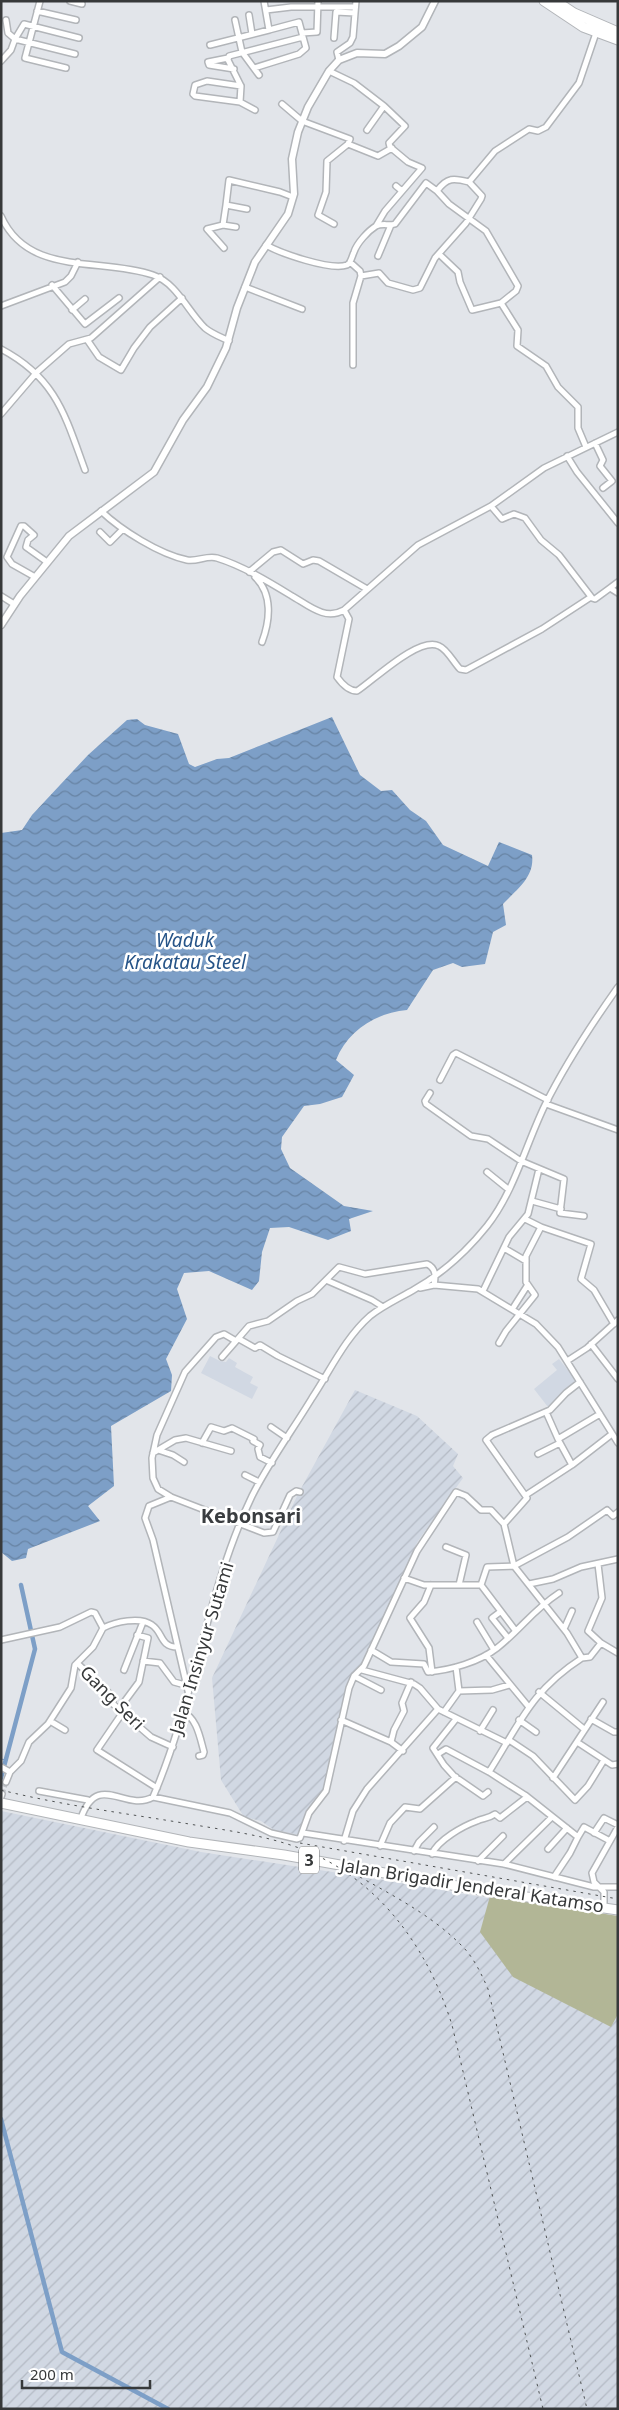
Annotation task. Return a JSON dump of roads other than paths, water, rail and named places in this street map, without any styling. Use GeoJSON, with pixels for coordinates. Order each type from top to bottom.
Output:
{"type":"FeatureCollection","features":[{"type":"Feature","properties":{"kind":"highway"},"geometry":{"type":"LineString","coordinates":[[544,1],[570,19],[598,29],[618,32]]}},
{"type":"Feature","properties":{"kind":"highway"},"geometry":{"type":"LineString","coordinates":[[556,1],[618,40]]}},
{"type":"Feature","properties":{"kind":"highway","name":"Jalan Brigadir Jenderal Katamso"},"geometry":{"type":"LineString","coordinates":[[2,1798],[189,1842],[284,1855],[485,1892],[618,1910]]}},
{"type":"Feature","properties":{"kind":"street"},"geometry":{"type":"LineString","coordinates":[[40,1],[24,56],[26,60],[66,68]]}},
{"type":"Feature","properties":{"kind":"street"},"geometry":{"type":"LineString","coordinates":[[70,1],[82,4]]}},
{"type":"Feature","properties":{"kind":"street"},"geometry":{"type":"LineString","coordinates":[[264,1],[269,30]]}},
{"type":"Feature","properties":{"kind":"street"},"geometry":{"type":"LineString","coordinates":[[1,625],[14,604],[69,536],[154,472],[183,420],[207,387],[229,341],[255,262],[282,226],[288,214],[293,197],[292,159],[302,121],[317,88],[339,60],[356,53],[385,54],[396,48],[422,27],[435,1]]}},
{"type":"Feature","properties":{"kind":"street"},"geometry":{"type":"LineString","coordinates":[[266,10],[318,4],[356,7]]}},
{"type":"Feature","properties":{"kind":"street"},"geometry":{"type":"LineString","coordinates":[[234,70],[209,65],[208,62],[317,32],[318,4]]}},
{"type":"Feature","properties":{"kind":"street"},"geometry":{"type":"LineString","coordinates":[[339,60],[338,52],[350,44],[353,37],[356,7]]}},
{"type":"Feature","properties":{"kind":"street"},"geometry":{"type":"LineString","coordinates":[[334,38],[336,12],[356,7]]}},
{"type":"Feature","properties":{"kind":"street"},"geometry":{"type":"LineString","coordinates":[[37,10],[76,20]]}},
{"type":"Feature","properties":{"kind":"street"},"geometry":{"type":"LineString","coordinates":[[249,15],[252,34]]}},
{"type":"Feature","properties":{"kind":"street"},"geometry":{"type":"LineString","coordinates":[[6,20],[8,32],[15,39],[75,54]]}},
{"type":"Feature","properties":{"kind":"street"},"geometry":{"type":"LineString","coordinates":[[235,20],[242,52],[259,75]]}},
{"type":"Feature","properties":{"kind":"street"},"geometry":{"type":"LineString","coordinates":[[210,45],[299,22],[306,48],[299,54],[254,68]]}},
{"type":"Feature","properties":{"kind":"street"},"geometry":{"type":"LineString","coordinates":[[1,61],[11,50],[22,25],[79,38]]}},
{"type":"Feature","properties":{"kind":"street"},"geometry":{"type":"LineString","coordinates":[[469,182],[494,150],[529,129],[538,131],[546,126],[578,83],[598,29]]}},
{"type":"Feature","properties":{"kind":"street"},"geometry":{"type":"LineString","coordinates":[[228,58],[242,86],[240,102]]}},
{"type":"Feature","properties":{"kind":"street"},"geometry":{"type":"LineString","coordinates":[[266,245],[282,254],[314,262],[345,266],[350,262],[356,246],[376,226],[385,211],[422,168],[408,162],[389,143],[405,126],[384,106],[354,84],[329,71]]}},
{"type":"Feature","properties":{"kind":"street"},"geometry":{"type":"LineString","coordinates":[[242,86],[205,81],[195,85],[192,94],[240,102],[255,110]]}},
{"type":"Feature","properties":{"kind":"street"},"geometry":{"type":"LineString","coordinates":[[282,104],[302,121],[348,136],[351,140],[327,161],[326,192],[318,215],[334,224]]}},
{"type":"Feature","properties":{"kind":"street"},"geometry":{"type":"LineString","coordinates":[[367,130],[384,106]]}},
{"type":"Feature","properties":{"kind":"street"},"geometry":{"type":"LineString","coordinates":[[348,144],[378,156],[392,148]]}},
{"type":"Feature","properties":{"kind":"street"},"geometry":{"type":"LineString","coordinates":[[361,276],[379,273],[388,283],[404,289],[418,290],[422,286],[438,254],[468,220],[482,197],[469,182],[454,178],[448,179],[438,191]]}},
{"type":"Feature","properties":{"kind":"street"},"geometry":{"type":"LineString","coordinates":[[223,225],[228,182],[230,180],[293,197]]}},
{"type":"Feature","properties":{"kind":"street"},"geometry":{"type":"LineString","coordinates":[[376,226],[395,224],[426,184],[438,191],[449,204],[468,220],[486,231],[518,286],[516,291],[501,302],[472,310],[460,282],[458,272],[438,254]]}},
{"type":"Feature","properties":{"kind":"street"},"geometry":{"type":"LineString","coordinates":[[396,186],[402,191]]}},
{"type":"Feature","properties":{"kind":"street"},"geometry":{"type":"LineString","coordinates":[[226,205],[247,209]]}},
{"type":"Feature","properties":{"kind":"street"},"geometry":{"type":"LineString","coordinates":[[1,216],[7,229],[28,249],[48,258],[148,273],[160,277],[182,298],[203,327],[229,341]]}},
{"type":"Feature","properties":{"kind":"street"},"geometry":{"type":"LineString","coordinates":[[224,248],[207,229],[223,225],[236,227]]}},
{"type":"Feature","properties":{"kind":"street"},"geometry":{"type":"LineString","coordinates":[[378,256],[391,225]]}},
{"type":"Feature","properties":{"kind":"street"},"geometry":{"type":"LineString","coordinates":[[1,306],[68,280],[78,262]]}},
{"type":"Feature","properties":{"kind":"street"},"geometry":{"type":"LineString","coordinates":[[350,262],[360,271],[361,276],[353,303],[353,365]]}},
{"type":"Feature","properties":{"kind":"street"},"geometry":{"type":"LineString","coordinates":[[1,414],[37,372],[69,344],[88,341],[160,277]]}},
{"type":"Feature","properties":{"kind":"street"},"geometry":{"type":"LineString","coordinates":[[52,285],[85,324],[119,298]]}},
{"type":"Feature","properties":{"kind":"street"},"geometry":{"type":"LineString","coordinates":[[245,288],[302,309]]}},
{"type":"Feature","properties":{"kind":"street"},"geometry":{"type":"LineString","coordinates":[[88,341],[102,360],[122,370],[134,348],[150,327],[182,298]]}},
{"type":"Feature","properties":{"kind":"street"},"geometry":{"type":"LineString","coordinates":[[72,310],[85,299]]}},
{"type":"Feature","properties":{"kind":"street"},"geometry":{"type":"LineString","coordinates":[[501,302],[518,330],[516,346],[546,366],[558,387],[578,407],[578,428],[586,447]]}},
{"type":"Feature","properties":{"kind":"street"},"geometry":{"type":"LineString","coordinates":[[1,349],[21,359],[37,372],[64,412],[85,470]]}},
{"type":"Feature","properties":{"kind":"street"},"geometry":{"type":"LineString","coordinates":[[101,511],[122,530],[186,560],[214,557],[249,572],[319,612],[333,614],[344,610],[418,545],[491,506],[538,471],[618,432]]}},
{"type":"Feature","properties":{"kind":"street"},"geometry":{"type":"LineString","coordinates":[[595,443],[603,460],[600,466],[612,482],[603,488]]}},
{"type":"Feature","properties":{"kind":"street"},"geometry":{"type":"LineString","coordinates":[[568,456],[577,472],[618,523]]}},
{"type":"Feature","properties":{"kind":"street"},"geometry":{"type":"LineString","coordinates":[[491,506],[503,519],[514,514],[525,518],[541,540],[559,555],[591,597],[595,599],[618,582]]}},
{"type":"Feature","properties":{"kind":"street"},"geometry":{"type":"LineString","coordinates":[[35,577],[12,564],[7,557],[21,526],[24,526],[34,535],[28,540],[26,547],[47,562]]}},
{"type":"Feature","properties":{"kind":"street"},"geometry":{"type":"LineString","coordinates":[[100,532],[110,542],[122,530]]}},
{"type":"Feature","properties":{"kind":"street"},"geometry":{"type":"LineString","coordinates":[[249,572],[273,552],[281,550],[303,564],[313,560],[319,561],[367,589]]}},
{"type":"Feature","properties":{"kind":"street"},"geometry":{"type":"LineString","coordinates":[[249,572],[257,578],[268,600],[268,619],[262,642]]}},
{"type":"Feature","properties":{"kind":"street"},"geometry":{"type":"LineString","coordinates":[[610,588],[618,593]]}},
{"type":"Feature","properties":{"kind":"street"},"geometry":{"type":"LineString","coordinates":[[1,596],[14,604]]}},
{"type":"Feature","properties":{"kind":"street"},"geometry":{"type":"LineString","coordinates":[[344,610],[348,619],[337,677],[342,684],[355,691],[412,650],[439,646],[460,669],[466,670],[542,629],[591,597]]}},
{"type":"Feature","properties":{"kind":"street","name":"Jalan Insinyur Sutami"},"geometry":{"type":"LineString","coordinates":[[153,1797],[172,1747],[206,1620],[241,1523],[259,1482],[354,1333],[383,1307],[436,1276],[455,1260],[488,1225],[508,1189],[547,1102],[586,1032],[618,987]]}},
{"type":"Feature","properties":{"kind":"street"},"geometry":{"type":"LineString","coordinates":[[440,1080],[453,1055],[456,1053],[547,1102],[618,1130]]}},
{"type":"Feature","properties":{"kind":"street"},"geometry":{"type":"LineString","coordinates":[[430,1094],[425,1101],[427,1105],[471,1136],[488,1140],[521,1161],[565,1180],[560,1213],[584,1216]]}},
{"type":"Feature","properties":{"kind":"street"},"geometry":{"type":"LineString","coordinates":[[483,1291],[512,1232],[525,1219],[532,1201],[539,1169]]}},
{"type":"Feature","properties":{"kind":"street"},"geometry":{"type":"LineString","coordinates":[[486,1172],[508,1189]]}},
{"type":"Feature","properties":{"kind":"street"},"geometry":{"type":"LineString","coordinates":[[532,1201],[560,1209]]}},
{"type":"Feature","properties":{"kind":"street"},"geometry":{"type":"LineString","coordinates":[[525,1219],[541,1227],[591,1244],[580,1279],[594,1290],[616,1322],[591,1344],[567,1361]]}},
{"type":"Feature","properties":{"kind":"street"},"geometry":{"type":"LineString","coordinates":[[499,1343],[506,1331],[535,1295],[526,1282],[526,1261],[528,1250],[541,1227]]}},
{"type":"Feature","properties":{"kind":"street"},"geometry":{"type":"LineString","coordinates":[[504,1248],[526,1261]]}},
{"type":"Feature","properties":{"kind":"street"},"geometry":{"type":"LineString","coordinates":[[222,1357],[250,1326],[268,1321],[297,1301],[312,1294],[339,1267],[365,1274],[424,1264],[430,1265],[436,1276],[434,1284]]}},
{"type":"Feature","properties":{"kind":"street"},"geometry":{"type":"LineString","coordinates":[[326,1280],[372,1300],[383,1307]]}},
{"type":"Feature","properties":{"kind":"street"},"geometry":{"type":"LineString","coordinates":[[414,1290],[434,1284],[483,1291],[513,1308],[547,1333],[567,1361],[618,1443]]}},
{"type":"Feature","properties":{"kind":"street"},"geometry":{"type":"LineString","coordinates":[[513,1308],[528,1286]]}},
{"type":"Feature","properties":{"kind":"street"},"geometry":{"type":"LineString","coordinates":[[300,1492],[296,1491],[290,1495],[273,1532],[264,1534],[162,1492],[155,1484],[151,1470],[156,1451],[156,1435],[185,1372],[216,1336],[224,1334],[256,1348],[260,1345],[325,1379]]}},
{"type":"Feature","properties":{"kind":"street"},"geometry":{"type":"LineString","coordinates":[[591,1344],[618,1379]]}},
{"type":"Feature","properties":{"kind":"street"},"geometry":{"type":"LineString","coordinates":[[504,1524],[527,1498],[486,1440],[492,1435],[546,1412],[554,1407],[566,1393],[580,1382]]}},
{"type":"Feature","properties":{"kind":"street"},"geometry":{"type":"LineString","coordinates":[[546,1412],[572,1465]]}},
{"type":"Feature","properties":{"kind":"street"},"geometry":{"type":"LineString","coordinates":[[538,1454],[600,1414]]}},
{"type":"Feature","properties":{"kind":"street"},"geometry":{"type":"LineString","coordinates":[[202,1443],[212,1427],[224,1431],[232,1428],[254,1438],[253,1441],[260,1445],[258,1448],[260,1456],[272,1463]]}},
{"type":"Feature","properties":{"kind":"street"},"geometry":{"type":"LineString","coordinates":[[271,1427],[287,1438]]}},
{"type":"Feature","properties":{"kind":"street"},"geometry":{"type":"LineString","coordinates":[[526,1495],[572,1465],[612,1434]]}},
{"type":"Feature","properties":{"kind":"street"},"geometry":{"type":"LineString","coordinates":[[156,1451],[180,1438],[231,1451]]}},
{"type":"Feature","properties":{"kind":"street"},"geometry":{"type":"LineString","coordinates":[[156,1451],[173,1455],[184,1462]]}},
{"type":"Feature","properties":{"kind":"street"},"geometry":{"type":"LineString","coordinates":[[245,1475],[259,1482]]}},
{"type":"Feature","properties":{"kind":"street"},"geometry":{"type":"LineString","coordinates":[[39,1792],[88,1800],[99,1795],[141,1800],[153,1797],[230,1812],[276,1835],[297,1840],[301,1835],[309,1813],[326,1791],[354,1676],[362,1670],[422,1542],[444,1513],[456,1492],[466,1496],[481,1510],[491,1510],[504,1524],[514,1566],[564,1629],[582,1658]]}},
{"type":"Feature","properties":{"kind":"street"},"geometry":{"type":"LineString","coordinates":[[171,1497],[149,1506],[144,1518],[153,1540],[185,1685],[188,1691]]}},
{"type":"Feature","properties":{"kind":"street"},"geometry":{"type":"LineString","coordinates":[[481,1585],[487,1567],[514,1566],[570,1535],[607,1510],[613,1516],[618,1512]]}},
{"type":"Feature","properties":{"kind":"street"},"geometry":{"type":"LineString","coordinates":[[446,1547],[466,1555],[459,1585]]}},
{"type":"Feature","properties":{"kind":"street"},"geometry":{"type":"LineString","coordinates":[[530,1584],[553,1579],[580,1567],[618,1559]]}},
{"type":"Feature","properties":{"kind":"street"},"geometry":{"type":"LineString","coordinates":[[598,1564],[602,1598],[588,1631],[601,1643],[618,1653]]}},
{"type":"Feature","properties":{"kind":"street"},"geometry":{"type":"LineString","coordinates":[[404,1578],[419,1584],[481,1585]]}},
{"type":"Feature","properties":{"kind":"street"},"geometry":{"type":"LineString","coordinates":[[431,1585],[424,1602],[410,1618],[429,1648],[432,1672]]}},
{"type":"Feature","properties":{"kind":"street"},"geometry":{"type":"LineString","coordinates":[[481,1585],[515,1630]]}},
{"type":"Feature","properties":{"kind":"street"},"geometry":{"type":"LineString","coordinates":[[371,1650],[391,1662],[424,1664],[427,1672],[456,1668],[494,1650],[544,1603],[559,1594]]}},
{"type":"Feature","properties":{"kind":"street"},"geometry":{"type":"LineString","coordinates":[[564,1629],[572,1611]]}},
{"type":"Feature","properties":{"kind":"street"},"geometry":{"type":"LineString","coordinates":[[1,1640],[70,1624],[91,1612],[95,1613],[103,1628]]}},
{"type":"Feature","properties":{"kind":"street"},"geometry":{"type":"LineString","coordinates":[[500,1612],[492,1618],[508,1638]]}},
{"type":"Feature","properties":{"kind":"street"},"geometry":{"type":"LineString","coordinates":[[6,1782],[6,1769],[21,1761],[29,1742],[50,1721],[71,1688],[73,1671],[77,1663],[93,1647],[103,1628],[123,1622],[143,1622],[154,1626],[166,1644],[177,1647]]}},
{"type":"Feature","properties":{"kind":"street"},"geometry":{"type":"LineString","coordinates":[[124,1670],[143,1622]]}},
{"type":"Feature","properties":{"kind":"street"},"geometry":{"type":"LineString","coordinates":[[477,1622],[494,1650]]}},
{"type":"Feature","properties":{"kind":"street"},"geometry":{"type":"LineString","coordinates":[[137,1635],[148,1638],[140,1677],[97,1750],[157,1788]]}},
{"type":"Feature","properties":{"kind":"street"},"geometry":{"type":"LineString","coordinates":[[489,1772],[519,1720],[539,1692],[582,1658],[590,1657],[601,1643]]}},
{"type":"Feature","properties":{"kind":"street"},"geometry":{"type":"LineString","coordinates":[[486,1655],[528,1706]]}},
{"type":"Feature","properties":{"kind":"street"},"geometry":{"type":"LineString","coordinates":[[143,1661],[160,1663],[174,1682],[185,1685]]}},
{"type":"Feature","properties":{"kind":"street","name":"Gang Seri"},"geometry":{"type":"LineString","coordinates":[[77,1663],[113,1697],[112,1703],[151,1736],[172,1747]]}},
{"type":"Feature","properties":{"kind":"street"},"geometry":{"type":"LineString","coordinates":[[444,1712],[459,1691],[456,1668]]}},
{"type":"Feature","properties":{"kind":"street"},"geometry":{"type":"LineString","coordinates":[[362,1670],[411,1682],[420,1688],[438,1710],[480,1731],[508,1742],[533,1756],[577,1800],[604,1760]]}},
{"type":"Feature","properties":{"kind":"street"},"geometry":{"type":"LineString","coordinates":[[354,1676],[381,1690]]}},
{"type":"Feature","properties":{"kind":"street"},"geometry":{"type":"LineString","coordinates":[[391,1742],[394,1730],[404,1711],[402,1703],[411,1682]]}},
{"type":"Feature","properties":{"kind":"street"},"geometry":{"type":"LineString","coordinates":[[459,1691],[492,1690],[509,1685]]}},
{"type":"Feature","properties":{"kind":"street"},"geometry":{"type":"LineString","coordinates":[[539,1692],[584,1729]]}},
{"type":"Feature","properties":{"kind":"street"},"geometry":{"type":"LineString","coordinates":[[553,1778],[584,1729],[604,1702]]}},
{"type":"Feature","properties":{"kind":"street"},"geometry":{"type":"LineString","coordinates":[[344,1841],[353,1811],[360,1800],[373,1782],[438,1710]]}},
{"type":"Feature","properties":{"kind":"street"},"geometry":{"type":"LineString","coordinates":[[480,1731],[492,1710]]}},
{"type":"Feature","properties":{"kind":"street"},"geometry":{"type":"LineString","coordinates":[[182,1712],[190,1715],[193,1721],[204,1752],[199,1756]]}},
{"type":"Feature","properties":{"kind":"street"},"geometry":{"type":"LineString","coordinates":[[456,1719],[433,1746],[444,1765],[456,1777],[483,1796],[488,1792]]}},
{"type":"Feature","properties":{"kind":"street"},"geometry":{"type":"LineString","coordinates":[[591,1719],[614,1732],[618,1732]]}},
{"type":"Feature","properties":{"kind":"street"},"geometry":{"type":"LineString","coordinates":[[342,1720],[391,1742],[403,1751]]}},
{"type":"Feature","properties":{"kind":"street"},"geometry":{"type":"LineString","coordinates":[[519,1720],[536,1732]]}},
{"type":"Feature","properties":{"kind":"street"},"geometry":{"type":"LineString","coordinates":[[50,1721],[65,1730]]}},
{"type":"Feature","properties":{"kind":"street"},"geometry":{"type":"LineString","coordinates":[[577,1742],[612,1765],[618,1764]]}},
{"type":"Feature","properties":{"kind":"street"},"geometry":{"type":"LineString","coordinates":[[438,1754],[444,1749],[448,1750],[489,1772],[527,1797],[578,1837]]}},
{"type":"Feature","properties":{"kind":"street"},"geometry":{"type":"LineString","coordinates":[[380,1846],[390,1823],[406,1807],[420,1809],[456,1777]]}},
{"type":"Feature","properties":{"kind":"street"},"geometry":{"type":"LineString","coordinates":[[432,1854],[436,1847],[467,1825],[479,1820],[487,1820],[495,1814],[498,1818],[527,1797]]}},
{"type":"Feature","properties":{"kind":"street"},"geometry":{"type":"LineString","coordinates":[[81,1818],[88,1800]]}},
{"type":"Feature","properties":{"kind":"street"},"geometry":{"type":"LineString","coordinates":[[504,1864],[552,1817]]}},
{"type":"Feature","properties":{"kind":"street"},"geometry":{"type":"LineString","coordinates":[[594,1833],[604,1818],[618,1826],[592,1874],[594,1882],[602,1888],[604,1907]]}},
{"type":"Feature","properties":{"kind":"street"},"geometry":{"type":"LineString","coordinates":[[414,1852],[419,1842],[434,1826]]}},
{"type":"Feature","properties":{"kind":"street"},"geometry":{"type":"LineString","coordinates":[[548,1849],[566,1828]]}},
{"type":"Feature","properties":{"kind":"street"},"geometry":{"type":"LineString","coordinates":[[554,1876],[584,1828],[610,1841]]}},
{"type":"Feature","properties":{"kind":"street"},"geometry":{"type":"LineString","coordinates":[[301,1835],[504,1864],[602,1888],[617,1885]]}},
{"type":"Feature","properties":{"kind":"street"},"geometry":{"type":"LineString","coordinates":[[478,1861],[503,1836]]}},
{"type":"Feature","properties":{"kind":"water","name":"Waduk Krakatau Steel"},"geometry":{"type":"Polygon","coordinates":[[[332,717],[360,775],[381,791],[392,790],[410,810],[426,821],[443,845],[488,866],[499,842],[532,855],[531,870],[524,882],[503,904],[506,925],[493,932],[485,964],[462,967],[453,963],[433,970],[407,1010],[385,1015],[364,1025],[348,1040],[336,1060],[354,1075],[342,1097],[320,1104],[304,1106],[282,1137],[281,1149],[290,1168],[344,1206],[373,1211],[349,1219],[351,1231],[328,1240],[289,1227],[270,1228],[262,1252],[259,1281],[252,1290],[209,1271],[184,1273],[177,1289],[187,1319],[166,1359],[172,1375],[171,1391],[111,1426],[114,1486],[88,1506],[100,1521],[28,1549],[26,1558],[12,1561],[1,1552],[1,833],[22,830],[32,815],[88,755],[127,720],[137,719],[145,725],[178,734],[189,764],[195,767],[217,759],[229,758],[332,717]]]}},
{"type":"Feature","properties":{"kind":"waterway"},"geometry":{"type":"LineString","coordinates":[[1,1778],[35,1649],[21,1585]]}},
{"type":"Feature","properties":{"kind":"waterway"},"geometry":{"type":"LineString","coordinates":[[1,1759],[6,1760]]}},
{"type":"Feature","properties":{"kind":"waterway"},"geometry":{"type":"LineString","coordinates":[[1,2119],[62,2352],[168,2409]]}},
{"type":"Feature","properties":{"kind":"tunnel"},"geometry":{"type":"LineString","coordinates":[[2,1794],[6,1782]]}},
{"type":"Feature","properties":{"kind":"railway"},"geometry":{"type":"LineString","coordinates":[[1,1790],[74,1805],[275,1840],[305,1850],[344,1871],[386,1907],[403,1928],[432,1974],[452,2025],[543,2409]]}},
{"type":"Feature","properties":{"kind":"railway"},"geometry":{"type":"LineString","coordinates":[[300,1843],[618,1899]]}},
{"type":"Feature","properties":{"kind":"railway"},"geometry":{"type":"LineString","coordinates":[[360,1877],[412,1907],[449,1934],[473,1959],[488,1989],[587,2409]]}},
{"type":"Feature","properties":{"kind":"district","name":"Kebonsari"},"geometry":{"type":"Point","coordinates":[251,1516]}}]}
